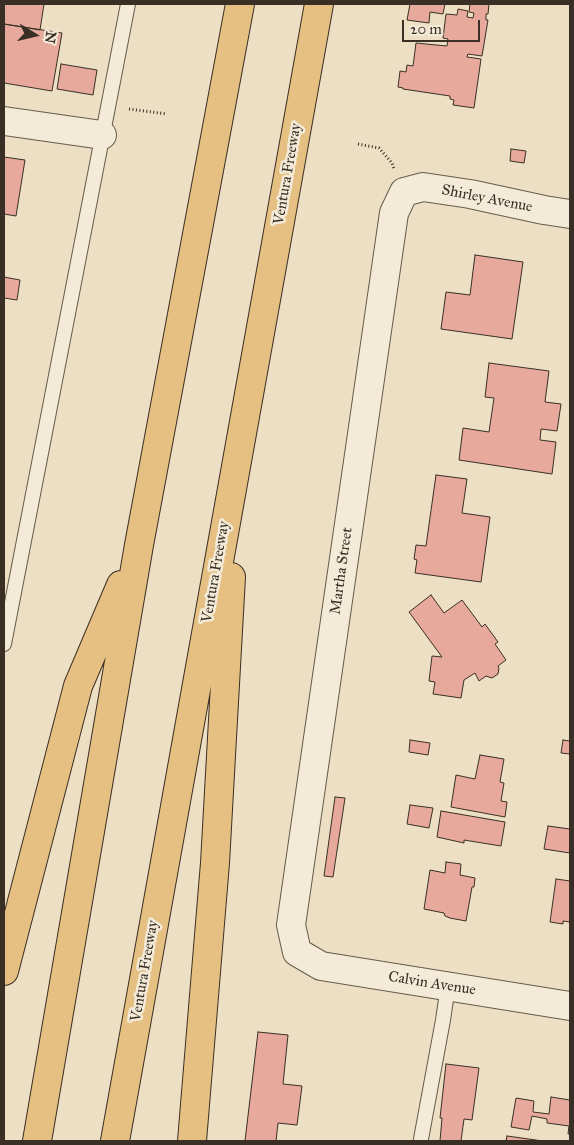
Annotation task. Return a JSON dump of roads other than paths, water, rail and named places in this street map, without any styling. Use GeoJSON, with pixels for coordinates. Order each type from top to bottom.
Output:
{"type":"FeatureCollection","features":[{"type":"Feature","properties":{"kind":"highway"},"geometry":{"type":"LineString","coordinates":[[37,1141],[139,544],[240,4]]}},
{"type":"Feature","properties":{"kind":"highway","name":"Ventura Freeway"},"geometry":{"type":"LineString","coordinates":[[115,1141],[319,4]]}},
{"type":"Feature","properties":{"kind":"highway"},"geometry":{"type":"LineString","coordinates":[[192,1141],[214,863],[238,453]]}},
{"type":"Feature","properties":{"kind":"highway"},"geometry":{"type":"LineString","coordinates":[[4,971],[78,686],[139,544]]}},
{"type":"Feature","properties":{"kind":"street"},"geometry":{"type":"LineString","coordinates":[[4,121],[102,135]]}},
{"type":"Feature","properties":{"kind":"street","name":"Shirley Avenue"},"geometry":{"type":"LineString","coordinates":[[404,192],[423,187],[470,194],[570,214]]}},
{"type":"Feature","properties":{"kind":"street","name":"Martha Street"},"geometry":{"type":"LineString","coordinates":[[297,952],[291,925],[292,915],[394,213],[404,192]]}},
{"type":"Feature","properties":{"kind":"street","name":"Calvin Avenue"},"geometry":{"type":"LineString","coordinates":[[297,952],[321,966],[570,1006]]}},
{"type":"Feature","properties":{"kind":"lane"},"geometry":{"type":"LineString","coordinates":[[4,644],[128,4]]}},
{"type":"Feature","properties":{"kind":"lane"},"geometry":{"type":"LineString","coordinates":[[420,1139],[448,986]]}}]}
